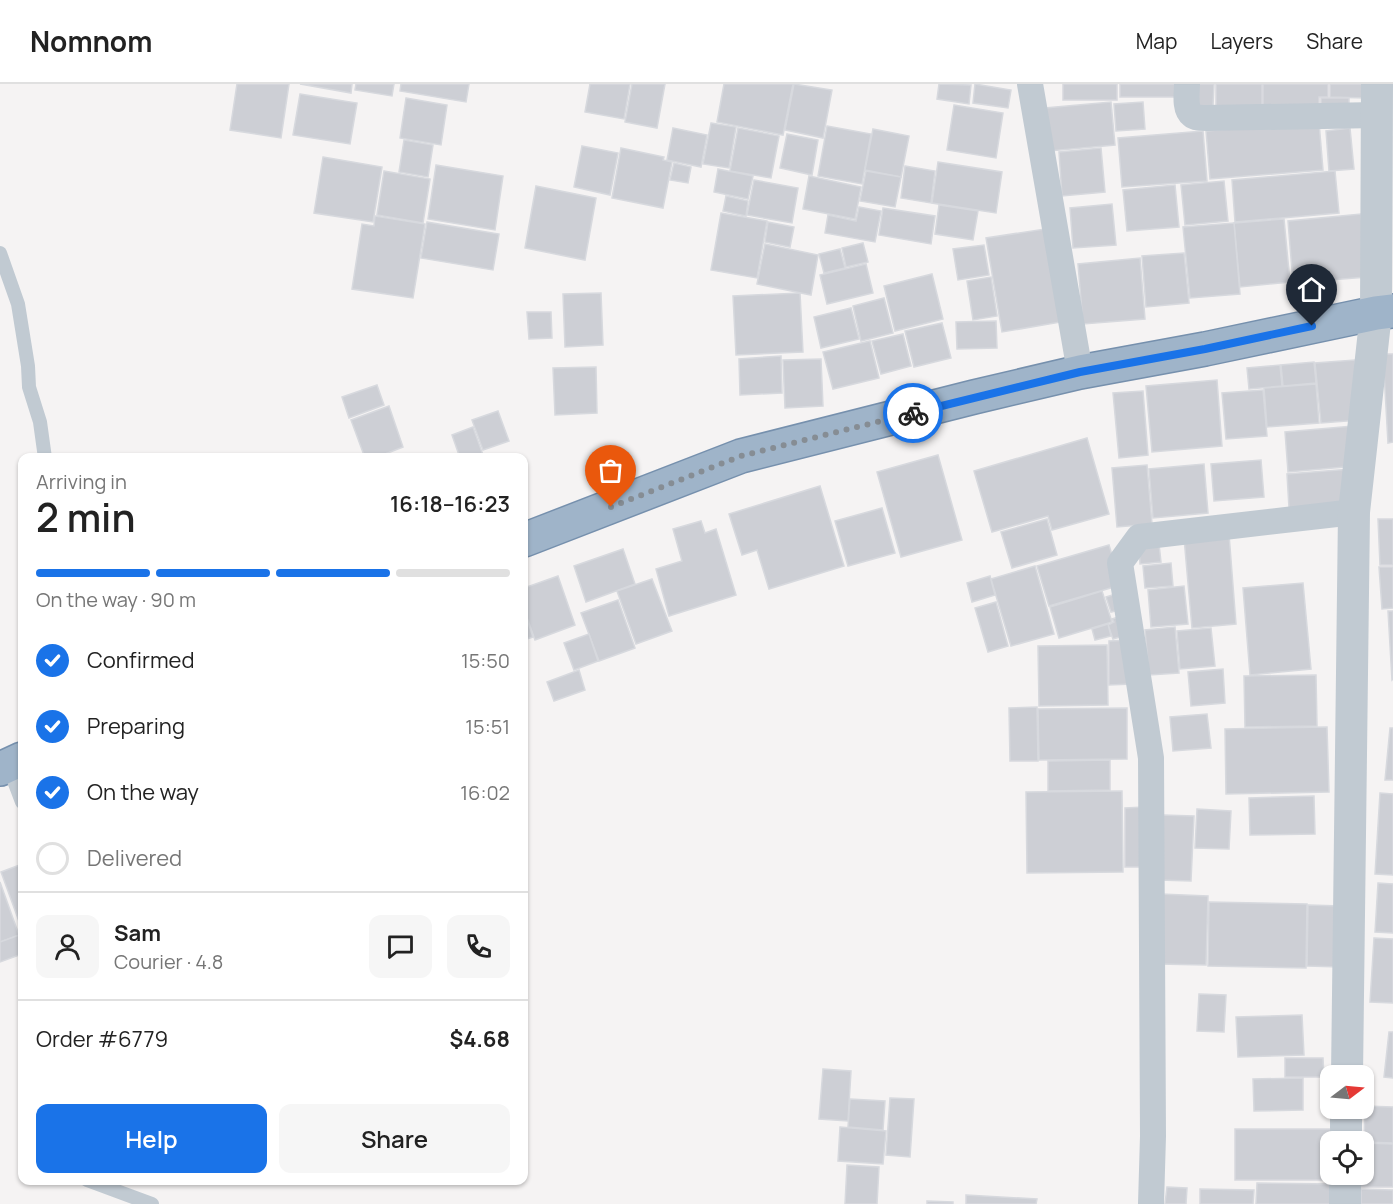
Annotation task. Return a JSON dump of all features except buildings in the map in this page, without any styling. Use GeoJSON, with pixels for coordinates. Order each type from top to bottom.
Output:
{"type":"FeatureCollection","features":[{"type":"Feature","properties":{"kind":"highway"},"geometry":{"type":"LineString","coordinates":[[528,538],[741,456],[1080,372],[1385,312]]}},
{"type":"Feature","properties":{"kind":"street"},"geometry":{"type":"LineString","coordinates":[[1030,84],[1080,372]]}},
{"type":"Feature","properties":{"kind":"street"},"geometry":{"type":"LineString","coordinates":[[1187,84],[1187,102],[1189,112],[1193,117],[1377,115]]}},
{"type":"Feature","properties":{"kind":"street"},"geometry":{"type":"LineString","coordinates":[[1347,1065],[1354,512],[1385,312],[1377,84]]}},
{"type":"Feature","properties":{"kind":"street"},"geometry":{"type":"LineString","coordinates":[[1151,1204],[1153,1136],[1151,758],[1120,564],[1139,537],[1354,512]]}},
{"type":"Feature","properties":{"kind":"street"},"geometry":{"type":"LineString","coordinates":[[1345,1185],[1345,1204]]}},
{"type":"Feature","properties":{"kind":"lane"},"geometry":{"type":"LineString","coordinates":[[0,253],[18,304],[29,387],[40,422],[44,453]]}},
{"type":"Feature","properties":{"kind":"lane"},"geometry":{"type":"LineString","coordinates":[[10,764],[18,789]]}},
{"type":"Feature","properties":{"kind":"lane"},"geometry":{"type":"LineString","coordinates":[[101,1185],[152,1204]]}},
{"type":"Feature","properties":{"kind":"way so far"},"geometry":{"type":"LineString","coordinates":[[611,507],[741,456],[913,413]]}},
{"type":"Feature","properties":{"kind":"route"},"geometry":{"type":"LineString","coordinates":[[913,413],[1080,372],[1312,326]]}}]}
